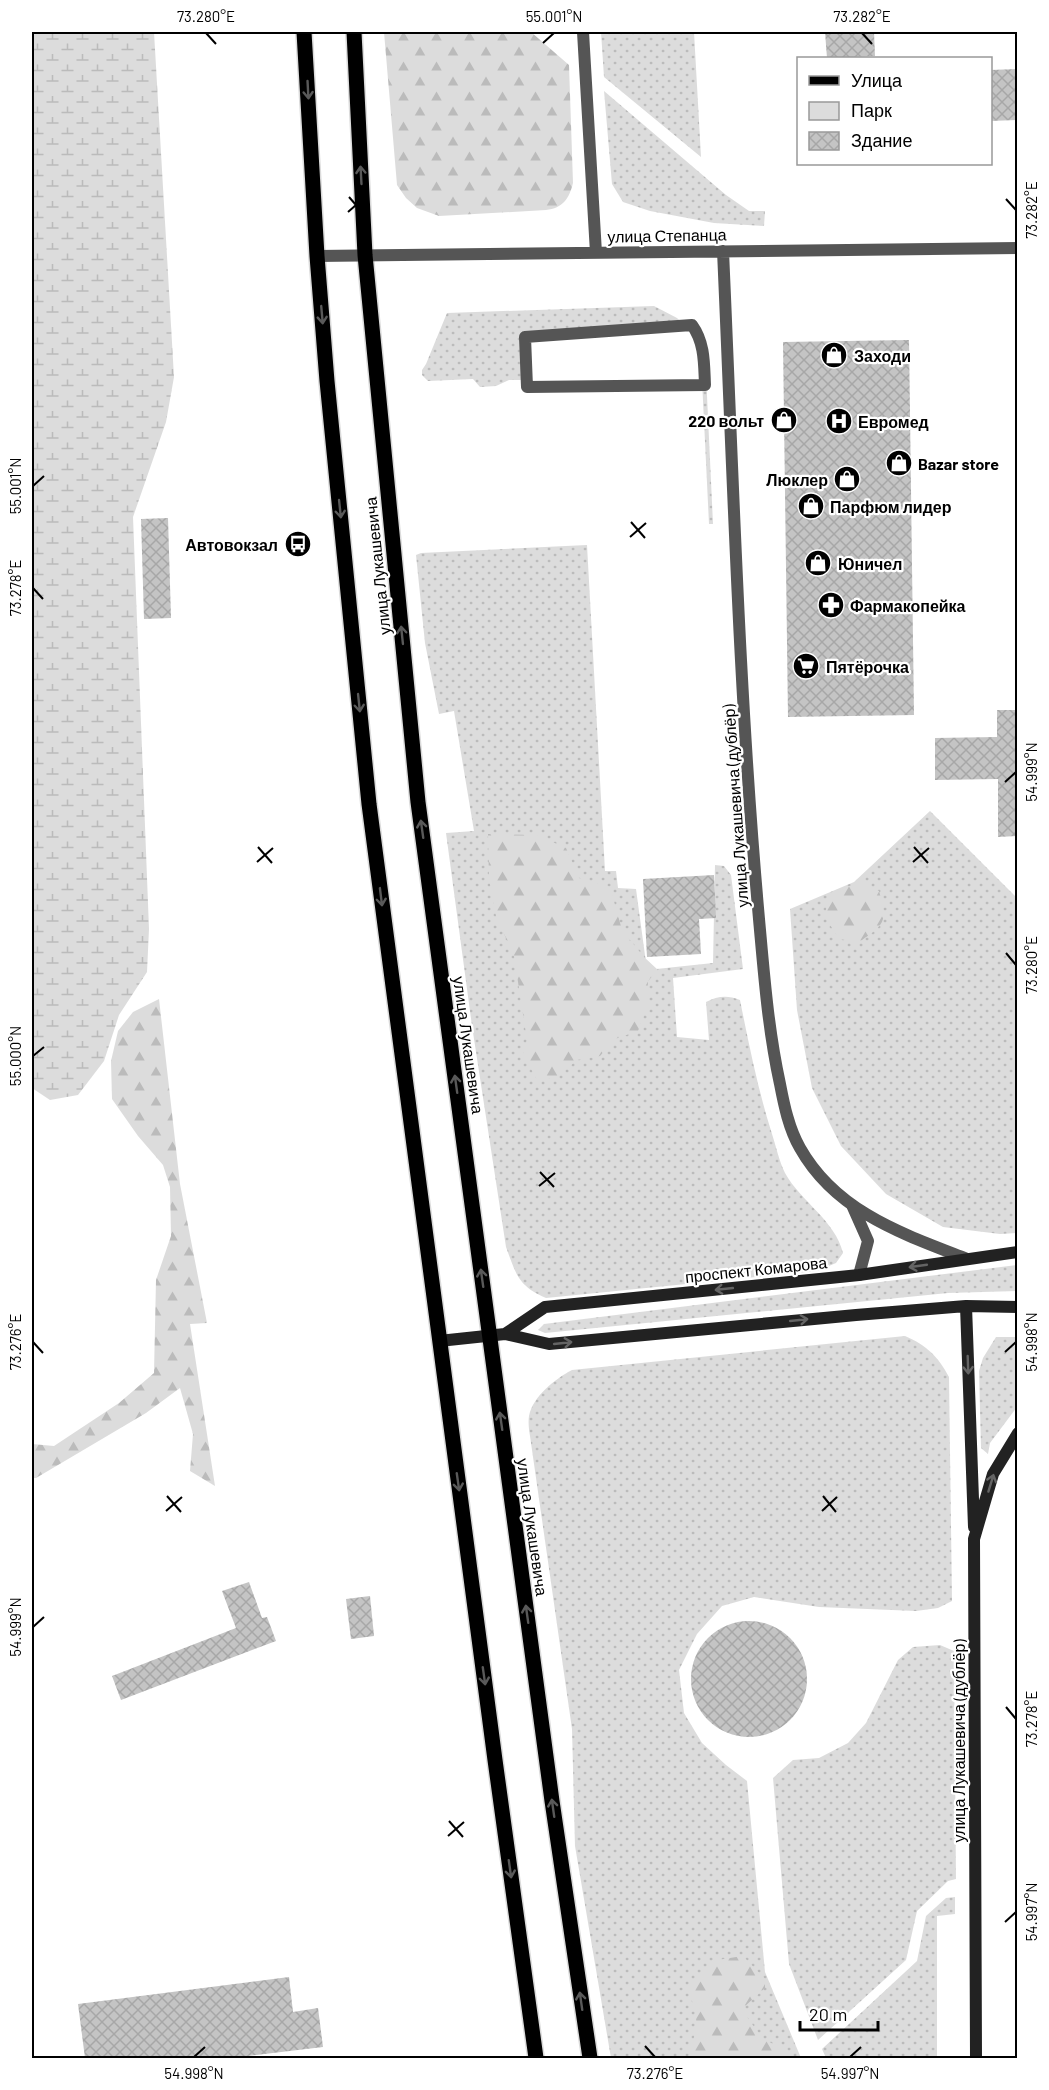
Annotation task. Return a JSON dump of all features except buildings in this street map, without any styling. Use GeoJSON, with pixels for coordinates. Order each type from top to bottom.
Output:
{"type":"FeatureCollection","features":[{"type":"Feature","properties":{"kind":"main road","name":"улица Лукашевича"},"geometry":{"type":"LineString","coordinates":[[304,32],[317,256],[328,393],[369,804],[536,2058]]}},
{"type":"Feature","properties":{"kind":"main road","name":"улица Лукашевича"},"geometry":{"type":"LineString","coordinates":[[354,32],[365,255],[418,802],[552,1801],[590,2058]]}},
{"type":"Feature","properties":{"kind":"main road","name":"проспект Комарова"},"geometry":{"type":"LineString","coordinates":[[506,1334],[545,1307],[859,1275],[1017,1252]]}},
{"type":"Feature","properties":{"kind":"main road","name":"проспект Комарова"},"geometry":{"type":"LineString","coordinates":[[439,1341],[506,1334],[549,1344],[966,1306],[1017,1307]]}},
{"type":"Feature","properties":{"kind":"main road"},"geometry":{"type":"LineString","coordinates":[[966,1306],[974,1539]]}},
{"type":"Feature","properties":{"kind":"main road","name":"улица Лукашевича (дублёр)"},"geometry":{"type":"LineString","coordinates":[[976,2058],[974,1539],[993,1474],[1017,1433]]}},
{"type":"Feature","properties":{"kind":"street"},"geometry":{"type":"LineString","coordinates":[[583,32],[596,252]]}},
{"type":"Feature","properties":{"kind":"street","name":"улица Степанца"},"geometry":{"type":"LineString","coordinates":[[317,256],[1017,248]]}},
{"type":"Feature","properties":{"kind":"street","name":"улица Лукашевича (дублёр)"},"geometry":{"type":"LineString","coordinates":[[723,251],[751,837],[767,1012],[784,1104],[798,1146],[820,1178],[852,1205],[894,1231],[967,1259]]}},
{"type":"Feature","properties":{"kind":"street"},"geometry":{"type":"LineString","coordinates":[[693,325],[699,335],[705,385],[527,387],[525,337],[693,325]]}},
{"type":"Feature","properties":{"kind":"street"},"geometry":{"type":"LineString","coordinates":[[852,1205],[868,1241],[859,1275]]}},
{"type":"Feature","properties":{"kind":"green space"},"geometry":{"type":"Polygon","coordinates":[[[32,32],[154,32],[174,377],[166,422],[133,517],[149,929],[147,972],[119,1015],[104,1061],[78,1095],[50,1100],[32,1088],[32,32]]]}},
{"type":"Feature","properties":{"kind":"green space"},"geometry":{"type":"Polygon","coordinates":[[[384,32],[531,32],[569,65],[573,183],[564,202],[546,210],[439,216],[417,208],[406,198],[397,185],[384,32]]]}},
{"type":"Feature","properties":{"kind":"green space"},"geometry":{"type":"Polygon","coordinates":[[[601,32],[694,32],[701,157],[604,77],[601,32]]]}},
{"type":"Feature","properties":{"kind":"green space"},"geometry":{"type":"Polygon","coordinates":[[[604,91],[726,195],[749,211],[765,211],[764,226],[714,223],[650,211],[623,202],[612,184],[604,91]]]}},
{"type":"Feature","properties":{"kind":"green space"},"geometry":{"type":"Polygon","coordinates":[[[654,306],[677,318],[685,326],[525,337],[526,380],[509,380],[496,386],[480,387],[473,379],[428,381],[422,375],[422,370],[447,313],[654,306]]]}},
{"type":"Feature","properties":{"kind":"green space"},"geometry":{"type":"Polygon","coordinates":[[[705,353],[713,524],[709,524],[702,380],[705,353]]]}},
{"type":"Feature","properties":{"kind":"green space"},"geometry":{"type":"Polygon","coordinates":[[[587,545],[605,871],[616,871],[618,888],[636,889],[647,970],[713,963],[715,865],[724,866],[731,875],[743,969],[673,978],[677,1037],[709,1040],[706,1002],[723,997],[740,1000],[758,1084],[779,1159],[792,1183],[833,1231],[843,1253],[836,1263],[817,1271],[546,1298],[529,1289],[519,1278],[506,1247],[472,1026],[446,833],[474,831],[454,711],[439,714],[425,643],[416,555],[587,545]]]}},
{"type":"Feature","properties":{"kind":"green space"},"geometry":{"type":"Polygon","coordinates":[[[930,811],[1017,898],[1017,1233],[1000,1234],[943,1227],[886,1194],[841,1146],[812,1088],[797,1010],[790,909],[854,882],[930,811]]]}},
{"type":"Feature","properties":{"kind":"green space"},"geometry":{"type":"Polygon","coordinates":[[[488,834],[537,835],[566,848],[579,878],[610,887],[622,930],[658,970],[648,981],[647,1007],[638,1031],[615,1039],[600,1056],[577,1060],[558,1076],[538,1082],[523,1054],[527,1040],[514,956],[496,916],[489,879],[488,834]]]}},
{"type":"Feature","properties":{"kind":"green space"},"geometry":{"type":"Polygon","coordinates":[[[861,882],[879,891],[883,910],[882,921],[874,931],[859,942],[839,939],[825,917],[828,895],[861,882]]]}},
{"type":"Feature","properties":{"kind":"green space"},"geometry":{"type":"Polygon","coordinates":[[[159,999],[180,1184],[207,1323],[190,1324],[215,1486],[190,1471],[193,1434],[180,1388],[146,1413],[36,1478],[32,1478],[32,1444],[54,1446],[119,1403],[154,1373],[156,1280],[171,1236],[170,1187],[163,1165],[138,1136],[112,1099],[111,1061],[118,1031],[133,1012],[159,999]]]}},
{"type":"Feature","properties":{"kind":"green space"},"geometry":{"type":"Polygon","coordinates":[[[1017,1265],[1017,1291],[948,1293],[545,1333],[538,1330],[544,1324],[1017,1265]]]}},
{"type":"Feature","properties":{"kind":"green space"},"geometry":{"type":"Polygon","coordinates":[[[905,1336],[931,1352],[949,1377],[952,1601],[938,1608],[916,1611],[819,1607],[754,1597],[722,1606],[697,1634],[679,1670],[684,1713],[702,1743],[747,1781],[765,1972],[801,2058],[611,2058],[575,1846],[572,1729],[529,1431],[531,1409],[546,1389],[572,1370],[905,1336]]]}},
{"type":"Feature","properties":{"kind":"green space"},"geometry":{"type":"Polygon","coordinates":[[[996,1337],[1017,1337],[1017,1407],[990,1443],[988,1454],[981,1448],[979,1371],[983,1358],[996,1337]]]}},
{"type":"Feature","properties":{"kind":"green space"},"geometry":{"type":"Polygon","coordinates":[[[940,1645],[954,1651],[956,1879],[948,1881],[917,1911],[906,1960],[818,2040],[789,1964],[773,1778],[793,1760],[819,1758],[848,1743],[866,1723],[898,1660],[913,1647],[940,1645]]]}},
{"type":"Feature","properties":{"kind":"green space"},"geometry":{"type":"Polygon","coordinates":[[[955,1897],[955,1914],[937,1916],[937,2058],[826,2058],[822,2049],[917,1961],[926,1916],[946,1898],[955,1897]]]}},
{"type":"Feature","properties":{"kind":"green space"},"geometry":{"type":"Polygon","coordinates":[[[743,1956],[765,1979],[765,1988],[744,2007],[745,2014],[762,2038],[790,2053],[794,2058],[688,2058],[695,2032],[696,2017],[687,1991],[717,1960],[743,1956]]]}},
{"type":"Feature","properties":{"kind":"place","name":"Заходи"},"geometry":{"type":"Point","coordinates":[834,355]}},
{"type":"Feature","properties":{"kind":"place","name":"220 вольт"},"geometry":{"type":"Point","coordinates":[784,420]}},
{"type":"Feature","properties":{"kind":"place","name":"Евромед"},"geometry":{"type":"Point","coordinates":[839,421]}},
{"type":"Feature","properties":{"kind":"place","name":"Bazar store"},"geometry":{"type":"Point","coordinates":[899,463]}},
{"type":"Feature","properties":{"kind":"place","name":"Люклер"},"geometry":{"type":"Point","coordinates":[847,479]}},
{"type":"Feature","properties":{"kind":"place","name":"Парфюм лидер"},"geometry":{"type":"Point","coordinates":[811,506]}},
{"type":"Feature","properties":{"kind":"place","name":"Автовокзал"},"geometry":{"type":"Point","coordinates":[298,544]}},
{"type":"Feature","properties":{"kind":"place","name":"Юничел"},"geometry":{"type":"Point","coordinates":[818,563]}},
{"type":"Feature","properties":{"kind":"place","name":"Фармакопейка"},"geometry":{"type":"Point","coordinates":[831,605]}},
{"type":"Feature","properties":{"kind":"place","name":"Пятёрочка"},"geometry":{"type":"Point","coordinates":[806,666]}}]}
